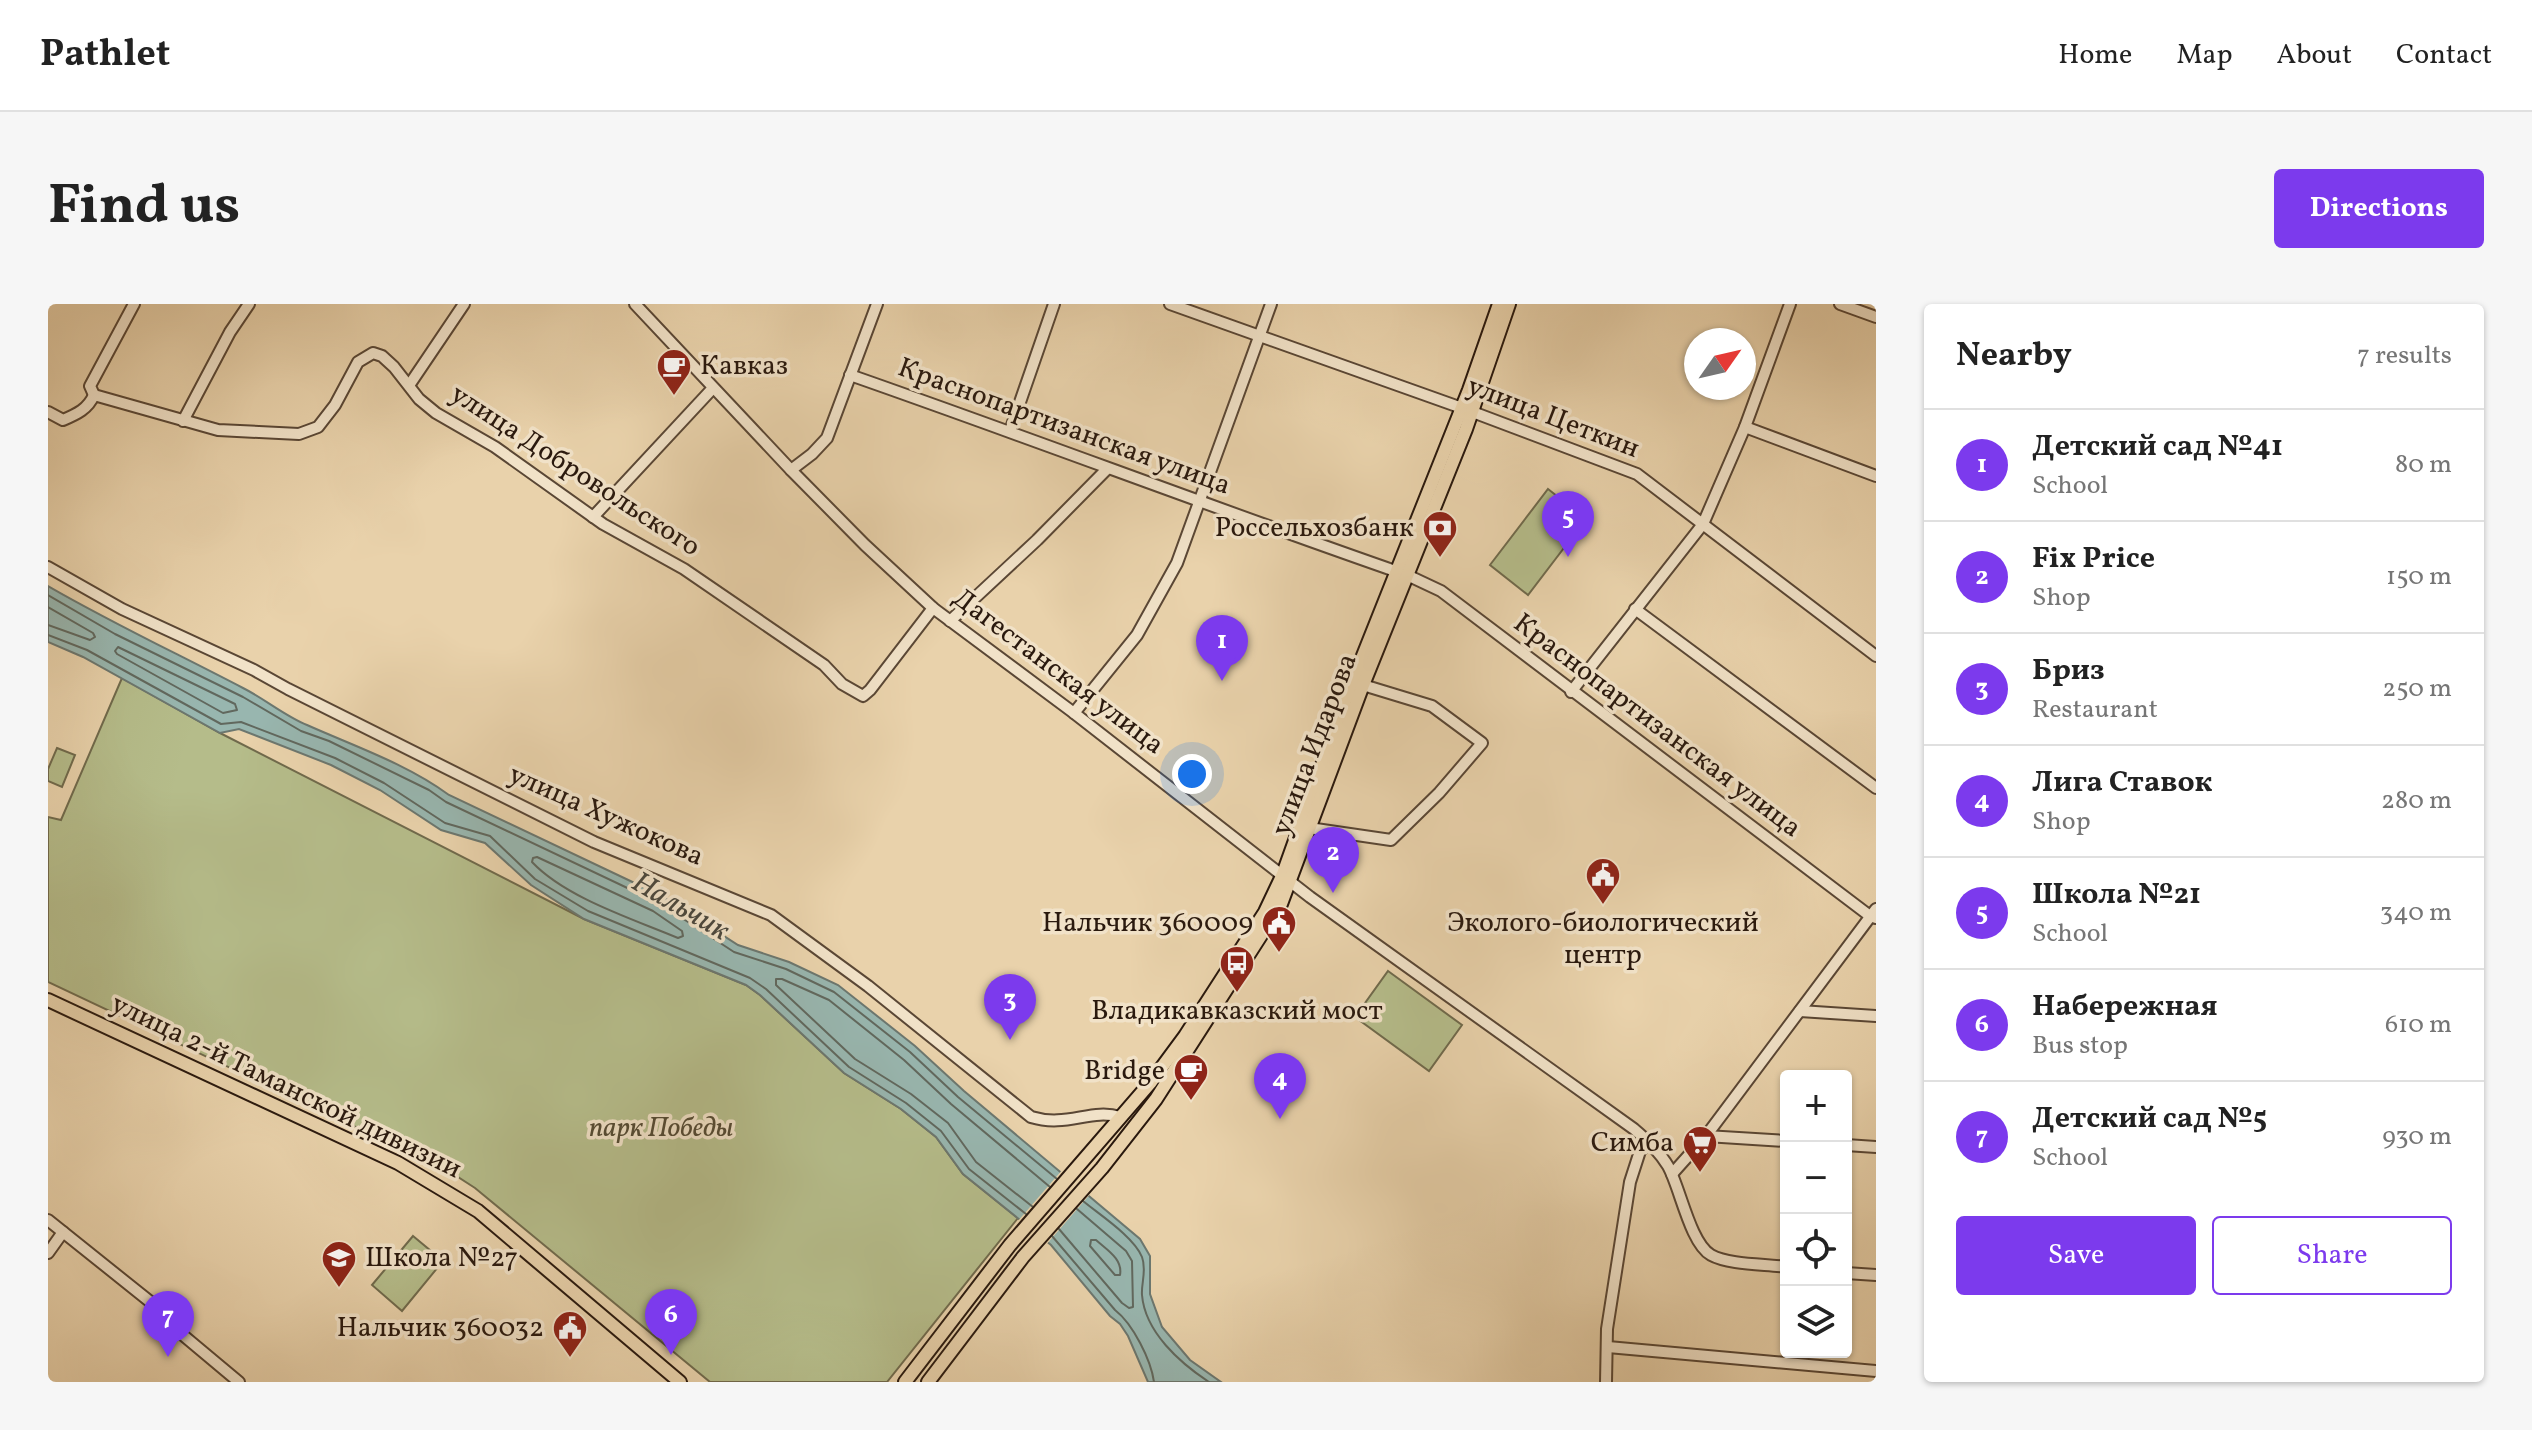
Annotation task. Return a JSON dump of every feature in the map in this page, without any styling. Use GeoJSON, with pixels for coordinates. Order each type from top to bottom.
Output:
{"type":"FeatureCollection","features":[{"type":"Feature","properties":{"kind":"main road","name":"улица Идарова"},"geometry":{"type":"LineString","coordinates":[[1467,410],[1499,304]]}},
{"type":"Feature","properties":{"kind":"main road","name":"улица Идарова"},"geometry":{"type":"LineString","coordinates":[[928,1382],[1023,1257],[1102,1168],[1175,1073],[1270,922],[1309,828],[1402,574],[1509,304]]}},
{"type":"Feature","properties":{"kind":"main road","name":"улица Идарова"},"geometry":{"type":"LineString","coordinates":[[905,1382],[1010,1245],[1151,1082],[1185,1036],[1287,878],[1345,701],[1402,574]]}},
{"type":"Feature","properties":{"kind":"main road","name":"улица 2-й Таманской дивизии"},"geometry":{"type":"LineString","coordinates":[[48,1000],[398,1163],[446,1190],[516,1241],[680,1382]]}},
{"type":"Feature","properties":{"kind":"street"},"geometry":{"type":"LineString","coordinates":[[48,412],[63,420],[90,404],[94,395],[90,386],[134,304]]}},
{"type":"Feature","properties":{"kind":"street"},"geometry":{"type":"LineString","coordinates":[[183,421],[230,332],[249,304]]}},
{"type":"Feature","properties":{"kind":"street"},"geometry":{"type":"LineString","coordinates":[[410,384],[464,304]]}},
{"type":"Feature","properties":{"kind":"street","name":"Дагестанская улица"},"geometry":{"type":"LineString","coordinates":[[635,304],[791,470],[933,608],[1287,878],[1649,1142],[1672,1174],[1698,1239],[1708,1253],[1723,1260],[1780,1266]]}},
{"type":"Feature","properties":{"kind":"street"},"geometry":{"type":"LineString","coordinates":[[791,470],[827,438],[877,304]]}},
{"type":"Feature","properties":{"kind":"street"},"geometry":{"type":"LineString","coordinates":[[1010,431],[1054,304]]}},
{"type":"Feature","properties":{"kind":"street","name":"улица Цеткин"},"geometry":{"type":"LineString","coordinates":[[1170,304],[1637,474],[1876,656]]}},
{"type":"Feature","properties":{"kind":"street"},"geometry":{"type":"LineString","coordinates":[[1074,713],[1137,635],[1177,563],[1201,504],[1271,304]]}},
{"type":"Feature","properties":{"kind":"street"},"geometry":{"type":"LineString","coordinates":[[1571,692],[1703,524],[1745,427],[1790,304]]}},
{"type":"Feature","properties":{"kind":"street"},"geometry":{"type":"LineString","coordinates":[[1840,304],[1876,317]]}},
{"type":"Feature","properties":{"kind":"street","name":"улица Добровольского"},"geometry":{"type":"LineString","coordinates":[[94,395],[183,421],[244,433],[288,435],[313,431],[335,405],[358,362],[369,354],[382,356],[436,413],[495,447],[593,517],[684,569],[824,665],[842,684],[863,696],[933,608]]}},
{"type":"Feature","properties":{"kind":"street","name":"Краснопартизанская улица"},"geometry":{"type":"LineString","coordinates":[[850,375],[1402,574],[1441,591],[1571,692],[1874,914]]}},
{"type":"Feature","properties":{"kind":"street"},"geometry":{"type":"LineString","coordinates":[[593,517],[713,388]]}},
{"type":"Feature","properties":{"kind":"street"},"geometry":{"type":"LineString","coordinates":[[1745,427],[1876,476]]}},
{"type":"Feature","properties":{"kind":"street"},"geometry":{"type":"LineString","coordinates":[[950,621],[1107,469]]}},
{"type":"Feature","properties":{"kind":"street","name":"улица Хужокова"},"geometry":{"type":"LineString","coordinates":[[48,567],[122,609],[254,670],[594,842],[771,915],[868,986],[1031,1117],[1054,1121],[1100,1114],[1120,1117]]}},
{"type":"Feature","properties":{"kind":"street"},"geometry":{"type":"LineString","coordinates":[[1635,609],[1876,788]]}},
{"type":"Feature","properties":{"kind":"street"},"geometry":{"type":"LineString","coordinates":[[1309,828],[1391,840],[1439,793],[1482,743],[1432,706],[1363,685]]}},
{"type":"Feature","properties":{"kind":"street"},"geometry":{"type":"LineString","coordinates":[[1672,1174],[1706,1136],[1874,914]]}},
{"type":"Feature","properties":{"kind":"street"},"geometry":{"type":"LineString","coordinates":[[1800,1011],[1876,1016]]}},
{"type":"Feature","properties":{"kind":"street"},"geometry":{"type":"LineString","coordinates":[[1706,1136],[1780,1141]]}},
{"type":"Feature","properties":{"kind":"street"},"geometry":{"type":"LineString","coordinates":[[1606,1382],[1607,1329],[1630,1182],[1640,1151],[1649,1142]]}},
{"type":"Feature","properties":{"kind":"street"},"geometry":{"type":"LineString","coordinates":[[1852,1145],[1876,1147]]}},
{"type":"Feature","properties":{"kind":"street"},"geometry":{"type":"LineString","coordinates":[[48,1220],[163,1312],[172,1326],[239,1382]]}},
{"type":"Feature","properties":{"kind":"street"},"geometry":{"type":"LineString","coordinates":[[48,1253],[63,1232]]}},
{"type":"Feature","properties":{"kind":"street"},"geometry":{"type":"LineString","coordinates":[[1852,1273],[1876,1275]]}},
{"type":"Feature","properties":{"kind":"street"},"geometry":{"type":"LineString","coordinates":[[1608,1347],[1876,1371]]}},
{"type":"Feature","properties":{"kind":"green space"},"geometry":{"type":"Polygon","coordinates":[[[1548,489],[1586,519],[1528,595],[1490,565],[1548,489]]]}},
{"type":"Feature","properties":{"kind":"green space","name":"парк Победы"},"geometry":{"type":"Polygon","coordinates":[[[122,678],[220,733],[584,919],[746,985],[844,1073],[901,1109],[936,1137],[963,1174],[1018,1218],[887,1382],[710,1382],[475,1188],[447,1170],[48,982],[48,817],[61,820],[122,678]]]}},
{"type":"Feature","properties":{"kind":"green space"},"geometry":{"type":"Polygon","coordinates":[[[57,748],[75,755],[62,787],[48,781],[48,769],[57,748]]]}},
{"type":"Feature","properties":{"kind":"green space"},"geometry":{"type":"Polygon","coordinates":[[[1388,971],[1462,1025],[1429,1071],[1355,1017],[1388,971]]]}},
{"type":"Feature","properties":{"kind":"green space"},"geometry":{"type":"Polygon","coordinates":[[[413,1236],[443,1261],[402,1311],[372,1285],[413,1236]]]}},
{"type":"Feature","properties":{"kind":"water"},"geometry":{"type":"Polygon","coordinates":[[[48,586],[251,692],[299,721],[398,765],[449,795],[662,896],[738,945],[789,962],[838,985],[915,1046],[1140,1239],[1150,1256],[1150,1294],[1162,1327],[1190,1360],[1221,1382],[1148,1382],[1120,1324],[1051,1245],[963,1174],[936,1137],[901,1109],[844,1073],[746,985],[584,919],[531,885],[485,843],[441,830],[380,790],[331,765],[239,729],[220,733],[83,657],[48,642],[48,586]]]}},
{"type":"Feature","properties":{"kind":"pier"},"geometry":{"type":"Polygon","coordinates":[[[1063,1169],[1092,1192],[1045,1246],[1017,1222],[1063,1169]]]}},
{"type":"Feature","properties":{"kind":"place","name":"Кавказ"},"geometry":{"type":"Point","coordinates":[674,397]}},
{"type":"Feature","properties":{"kind":"place","name":"Школа №21"},"geometry":{"type":"Point","coordinates":[1568,557]}},
{"type":"Feature","properties":{"kind":"place","name":"Россельхозбанк"},"geometry":{"type":"Point","coordinates":[1440,559]}},
{"type":"Feature","properties":{"kind":"place","name":"Детский сад №41"},"geometry":{"type":"Point","coordinates":[1222,681]}},
{"type":"Feature","properties":{"kind":"place","name":"Fix Price"},"geometry":{"type":"Point","coordinates":[1333,893]}},
{"type":"Feature","properties":{"kind":"place","name":"Эколого-биологический центр"},"geometry":{"type":"Point","coordinates":[1603,906]}},
{"type":"Feature","properties":{"kind":"place","name":"Нальчик 360009"},"geometry":{"type":"Point","coordinates":[1279,954]}},
{"type":"Feature","properties":{"kind":"place","name":"Владикавказский мост"},"geometry":{"type":"Point","coordinates":[1237,994]}},
{"type":"Feature","properties":{"kind":"place","name":"Бриз"},"geometry":{"type":"Point","coordinates":[1010,1040]}},
{"type":"Feature","properties":{"kind":"place","name":"Bridge"},"geometry":{"type":"Point","coordinates":[1191,1102]}},
{"type":"Feature","properties":{"kind":"place","name":"Лига Ставок"},"geometry":{"type":"Point","coordinates":[1280,1119]}},
{"type":"Feature","properties":{"kind":"place","name":"Симба"},"geometry":{"type":"Point","coordinates":[1700,1174]}},
{"type":"Feature","properties":{"kind":"place","name":"Школа №27"},"geometry":{"type":"Point","coordinates":[339,1289]}},
{"type":"Feature","properties":{"kind":"place","name":"Набережная"},"geometry":{"type":"Point","coordinates":[671,1355]}},
{"type":"Feature","properties":{"kind":"place","name":"Детский сад №5"},"geometry":{"type":"Point","coordinates":[168,1357]}},
{"type":"Feature","properties":{"kind":"place","name":"Нальчик 360032"},"geometry":{"type":"Point","coordinates":[570,1359]}},
{"type":"Feature","properties":{"kind":"water label","name":"Нальчик"},"geometry":{"type":"Point","coordinates":[680,907]}}]}
